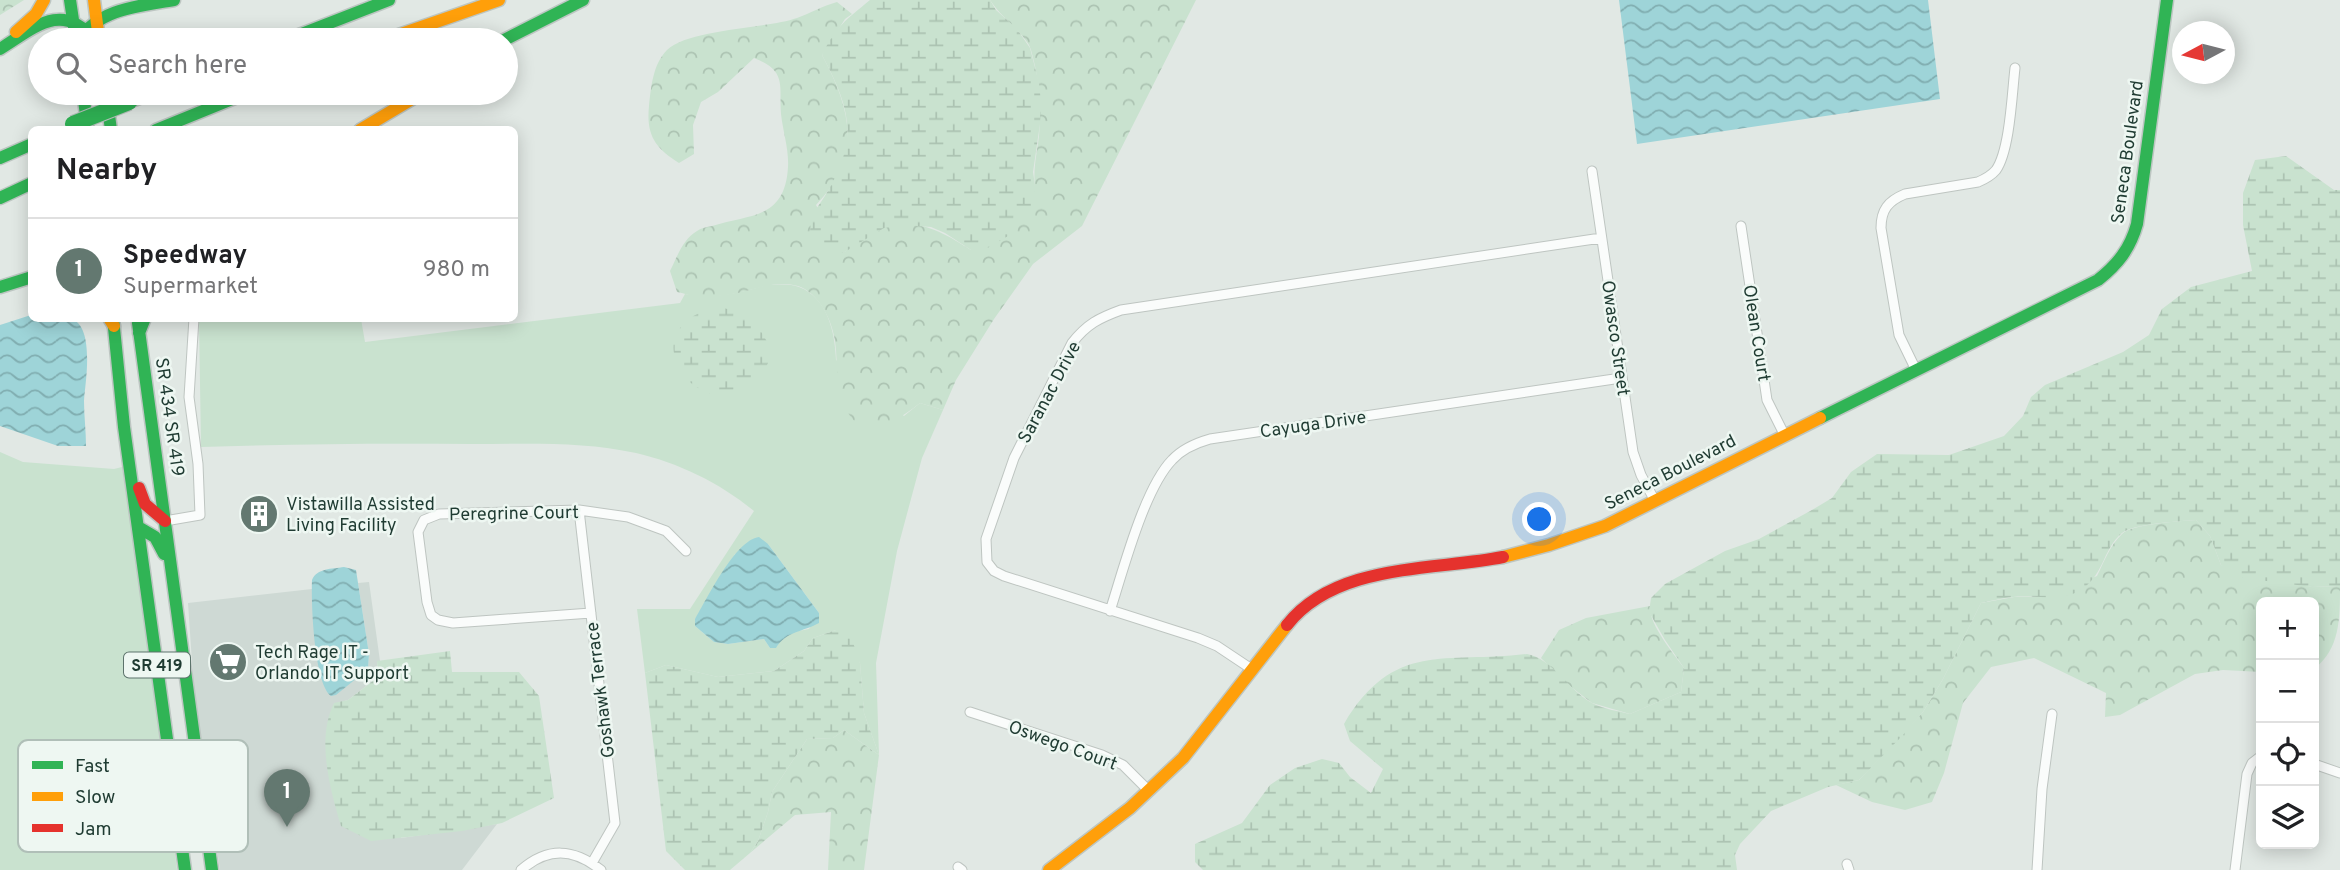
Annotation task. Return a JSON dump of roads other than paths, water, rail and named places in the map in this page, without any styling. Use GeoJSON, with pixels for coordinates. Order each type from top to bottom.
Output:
{"type":"FeatureCollection","features":[{"type":"Feature","properties":{"kind":"main road"},"geometry":{"type":"LineString","coordinates":[[0,48],[36,14],[44,0]]}},
{"type":"Feature","properties":{"kind":"main road"},"geometry":{"type":"LineString","coordinates":[[70,0],[84,28]]}},
{"type":"Feature","properties":{"kind":"main road"},"geometry":{"type":"LineString","coordinates":[[87,28],[94,0]]}},
{"type":"Feature","properties":{"kind":"main road"},"geometry":{"type":"LineString","coordinates":[[97,28],[174,0]]}},
{"type":"Feature","properties":{"kind":"main road"},"geometry":{"type":"LineString","coordinates":[[317,28],[389,0]]}},
{"type":"Feature","properties":{"kind":"main road"},"geometry":{"type":"LineString","coordinates":[[418,28],[499,0]]}},
{"type":"Feature","properties":{"kind":"main road"},"geometry":{"type":"LineString","coordinates":[[518,33],[583,0]]}},
{"type":"Feature","properties":{"kind":"main road","name":"Seneca Boulevard"},"geometry":{"type":"LineString","coordinates":[[1049,870],[1149,791],[1183,758],[1299,610],[1316,596],[1363,579],[1530,551],[1605,526],[2098,280],[2118,265],[2132,244],[2137,223],[2167,0]]}},
{"type":"Feature","properties":{"kind":"main road"},"geometry":{"type":"LineString","coordinates":[[36,28],[59,18],[78,28]]}},
{"type":"Feature","properties":{"kind":"main road"},"geometry":{"type":"LineString","coordinates":[[0,48],[28,32]]}},
{"type":"Feature","properties":{"kind":"main road"},"geometry":{"type":"LineString","coordinates":[[75,126],[80,105]]}},
{"type":"Feature","properties":{"kind":"main road"},"geometry":{"type":"LineString","coordinates":[[108,105],[110,126]]}},
{"type":"Feature","properties":{"kind":"main road"},"geometry":{"type":"LineString","coordinates":[[78,126],[124,105]]}},
{"type":"Feature","properties":{"kind":"main road"},"geometry":{"type":"LineString","coordinates":[[166,126],[217,105]]}},
{"type":"Feature","properties":{"kind":"main road"},"geometry":{"type":"LineString","coordinates":[[357,126],[389,105]]}},
{"type":"Feature","properties":{"kind":"main road"},"geometry":{"type":"LineString","coordinates":[[367,126],[402,105]]}},
{"type":"Feature","properties":{"kind":"main road"},"geometry":{"type":"LineString","coordinates":[[0,158],[28,146]]}},
{"type":"Feature","properties":{"kind":"main road"},"geometry":{"type":"LineString","coordinates":[[0,198],[28,185]]}},
{"type":"Feature","properties":{"kind":"main road"},"geometry":{"type":"LineString","coordinates":[[0,288],[28,278]]}},
{"type":"Feature","properties":{"kind":"main road"},"geometry":{"type":"LineString","coordinates":[[0,298],[28,289]]}},
{"type":"Feature","properties":{"kind":"main road","name":"SR 419"},"geometry":{"type":"LineString","coordinates":[[112,322],[167,740]]}},
{"type":"Feature","properties":{"kind":"main road","name":"SR 434 SR 419"},"geometry":{"type":"LineString","coordinates":[[140,323],[165,521]]}},
{"type":"Feature","properties":{"kind":"main road"},"geometry":{"type":"LineString","coordinates":[[129,461],[145,504],[165,521]]}},
{"type":"Feature","properties":{"kind":"main road","name":"SR 419"},"geometry":{"type":"LineString","coordinates":[[165,521],[194,740]]}},
{"type":"Feature","properties":{"kind":"main road"},"geometry":{"type":"LineString","coordinates":[[138,527],[152,533],[160,541],[173,585]]}},
{"type":"Feature","properties":{"kind":"main road","name":"SR 419"},"geometry":{"type":"LineString","coordinates":[[183,852],[185,870]]}},
{"type":"Feature","properties":{"kind":"main road","name":"SR 419"},"geometry":{"type":"LineString","coordinates":[[210,852],[212,870]]}},
{"type":"Feature","properties":{"kind":"street"},"geometry":{"type":"LineString","coordinates":[[1916,370],[1899,335],[1895,319],[1881,216],[1886,206],[1905,194],[1978,182],[1997,169],[2005,149],[2015,68]]}},
{"type":"Feature","properties":{"kind":"street","name":"Owasco Street"},"geometry":{"type":"LineString","coordinates":[[1592,171],[1633,452],[1655,501]]}},
{"type":"Feature","properties":{"kind":"street","name":"Olean Court"},"geometry":{"type":"LineString","coordinates":[[1741,226],[1765,388],[1785,436]]}},
{"type":"Feature","properties":{"kind":"street","name":"Saranac Drive"},"geometry":{"type":"LineString","coordinates":[[1253,670],[1217,646],[1198,638],[1004,576],[994,571],[986,562],[984,552],[991,522],[1014,458],[1072,343],[1084,328],[1121,310],[1601,238]]}},
{"type":"Feature","properties":{"kind":"street"},"geometry":{"type":"LineString","coordinates":[[165,521],[200,515],[198,464],[189,397],[194,322]]}},
{"type":"Feature","properties":{"kind":"street","name":"Cayuga Drive"},"geometry":{"type":"LineString","coordinates":[[1110,611],[1153,487],[1173,458],[1197,443],[1621,378]]}},
{"type":"Feature","properties":{"kind":"street","name":"Peregrine Court"},"geometry":{"type":"LineString","coordinates":[[591,613],[453,623],[438,620],[431,615],[427,602],[418,532],[424,520],[439,514],[579,510],[628,517],[666,531],[686,551]]}},
{"type":"Feature","properties":{"kind":"street","name":"Goshawk Terrace"},"geometry":{"type":"LineString","coordinates":[[579,510],[615,823],[592,863]]}},
{"type":"Feature","properties":{"kind":"street","name":"Oswego Court"},"geometry":{"type":"LineString","coordinates":[[970,712],[1102,755],[1122,765],[1149,791]]}},
{"type":"Feature","properties":{"kind":"street"},"geometry":{"type":"LineString","coordinates":[[2037,870],[2042,789],[2052,714]]}},
{"type":"Feature","properties":{"kind":"street"},"geometry":{"type":"LineString","coordinates":[[2235,870],[2247,774],[2256,760]]}},
{"type":"Feature","properties":{"kind":"street"},"geometry":{"type":"LineString","coordinates":[[2319,766],[2340,772]]}},
{"type":"Feature","properties":{"kind":"street"},"geometry":{"type":"LineString","coordinates":[[521,870],[540,856],[561,852],[592,863],[601,870]]}},
{"type":"Feature","properties":{"kind":"water"},"geometry":{"type":"Polygon","coordinates":[[[1619,0],[1928,0],[1940,99],[1637,144],[1619,0]]]}},
{"type":"Feature","properties":{"kind":"water"},"geometry":{"type":"Polygon","coordinates":[[[28,316],[28,322],[78,323],[86,343],[87,356],[84,401],[86,446],[58,446],[0,426],[0,325],[28,316]]]}},
{"type":"Feature","properties":{"kind":"water"},"geometry":{"type":"Polygon","coordinates":[[[759,537],[768,544],[819,613],[819,623],[790,635],[776,648],[770,648],[764,639],[728,644],[714,642],[695,626],[695,619],[731,559],[741,548],[759,537]]]}},
{"type":"Feature","properties":{"kind":"water"},"geometry":{"type":"Polygon","coordinates":[[[344,567],[356,570],[369,654],[368,669],[336,695],[331,696],[325,688],[317,660],[312,580],[321,571],[344,567]]]}},
{"type":"Feature","properties":{"kind":"place","name":"Vistawilla Assisted Living Facility"},"geometry":{"type":"Point","coordinates":[259,514]}},
{"type":"Feature","properties":{"kind":"place","name":"Tech Rage IT - Orlando IT Support"},"geometry":{"type":"Point","coordinates":[228,662]}},
{"type":"Feature","properties":{"kind":"place","name":"Speedway"},"geometry":{"type":"Point","coordinates":[287,827]}}]}
